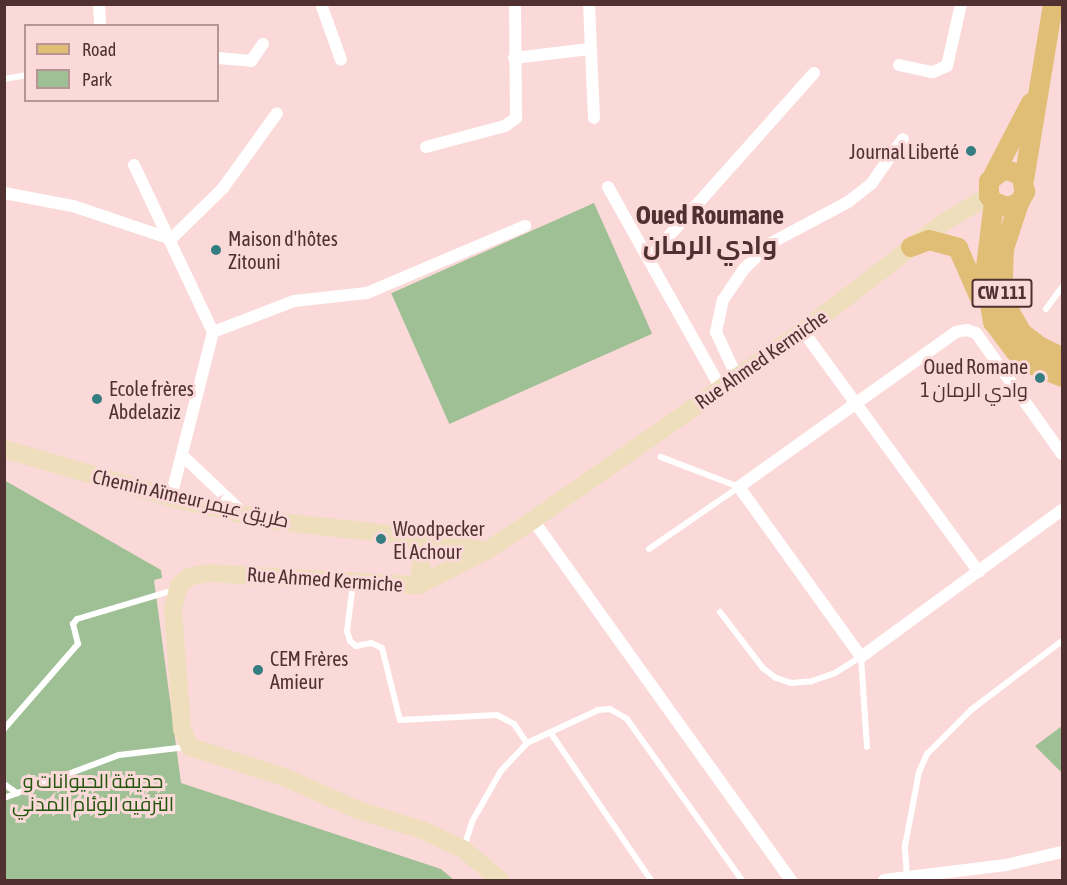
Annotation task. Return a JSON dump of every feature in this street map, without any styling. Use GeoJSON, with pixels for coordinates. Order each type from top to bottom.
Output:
{"type":"FeatureCollection","features":[{"type":"Feature","properties":{"kind":"main road"},"geometry":{"type":"LineString","coordinates":[[992,199],[1007,207],[1019,202],[1025,192],[1024,180],[1034,132],[1038,84],[1053,4]]}},
{"type":"Feature","properties":{"kind":"main road"},"geometry":{"type":"LineString","coordinates":[[1038,84],[1024,122],[989,181],[992,199],[985,275],[988,306],[993,322],[1016,352],[1033,365],[1062,377]]}},
{"type":"Feature","properties":{"kind":"main road"},"geometry":{"type":"LineString","coordinates":[[994,174],[1010,169],[1024,180]]}},
{"type":"Feature","properties":{"kind":"main road","name":"Rue Ahmed Kermiche"},"geometry":{"type":"LineString","coordinates":[[176,589],[189,577],[208,573],[419,585],[486,551],[533,520],[803,331],[911,247],[992,199]]}},
{"type":"Feature","properties":{"kind":"main road","name":"CW 111"},"geometry":{"type":"LineString","coordinates":[[1019,202],[1004,249],[1002,298],[1022,333],[1062,357]]}},
{"type":"Feature","properties":{"kind":"main road"},"geometry":{"type":"LineString","coordinates":[[911,247],[929,240],[958,248],[976,290],[988,306]]}},
{"type":"Feature","properties":{"kind":"main road","name":"Chemin Aïmeur طريق عيمر"},"geometry":{"type":"LineString","coordinates":[[4,449],[171,498],[272,520],[411,536],[486,551]]}},
{"type":"Feature","properties":{"kind":"main road"},"geometry":{"type":"LineString","coordinates":[[411,536],[422,553],[419,585]]}},
{"type":"Feature","properties":{"kind":"main road"},"geometry":{"type":"LineString","coordinates":[[176,589],[173,608],[182,729],[190,747],[284,777],[358,810],[422,830],[464,849],[500,880]]}},
{"type":"Feature","properties":{"kind":"street"},"geometry":{"type":"LineString","coordinates":[[99,4],[99,24]]}},
{"type":"Feature","properties":{"kind":"street"},"geometry":{"type":"LineString","coordinates":[[321,4],[341,60]]}},
{"type":"Feature","properties":{"kind":"street"},"geometry":{"type":"LineString","coordinates":[[426,147],[505,126],[516,117],[515,4]]}},
{"type":"Feature","properties":{"kind":"street"},"geometry":{"type":"LineString","coordinates":[[589,4],[594,118]]}},
{"type":"Feature","properties":{"kind":"street"},"geometry":{"type":"LineString","coordinates":[[899,65],[933,72],[946,66],[961,4]]}},
{"type":"Feature","properties":{"kind":"street"},"geometry":{"type":"LineString","coordinates":[[219,58],[251,61],[263,44]]}},
{"type":"Feature","properties":{"kind":"street"},"geometry":{"type":"LineString","coordinates":[[514,58],[590,49]]}},
{"type":"Feature","properties":{"kind":"street"},"geometry":{"type":"LineString","coordinates":[[651,256],[814,73]]}},
{"type":"Feature","properties":{"kind":"street"},"geometry":{"type":"LineString","coordinates":[[171,239],[222,188],[276,113]]}},
{"type":"Feature","properties":{"kind":"street"},"geometry":{"type":"LineString","coordinates":[[737,377],[716,332],[723,300],[744,269],[771,243],[848,202],[871,184],[903,139]]}},
{"type":"Feature","properties":{"kind":"street"},"geometry":{"type":"LineString","coordinates":[[134,165],[171,239],[182,271],[213,332],[184,457],[171,498]]}},
{"type":"Feature","properties":{"kind":"street"},"geometry":{"type":"LineString","coordinates":[[608,187],[651,256],[721,388]]}},
{"type":"Feature","properties":{"kind":"street"},"geometry":{"type":"LineString","coordinates":[[4,193],[73,206],[171,239]]}},
{"type":"Feature","properties":{"kind":"street"},"geometry":{"type":"LineString","coordinates":[[213,332],[294,301],[367,293],[525,226]]}},
{"type":"Feature","properties":{"kind":"street"},"geometry":{"type":"LineString","coordinates":[[1062,454],[976,333],[968,330],[956,332],[739,487],[861,657],[1062,510]]}},
{"type":"Feature","properties":{"kind":"street"},"geometry":{"type":"LineString","coordinates":[[803,331],[979,572]]}},
{"type":"Feature","properties":{"kind":"street"},"geometry":{"type":"LineString","coordinates":[[184,457],[243,513]]}},
{"type":"Feature","properties":{"kind":"street"},"geometry":{"type":"LineString","coordinates":[[533,520],[791,880]]}},
{"type":"Feature","properties":{"kind":"street"},"geometry":{"type":"LineString","coordinates":[[896,879],[1006,865],[1062,852]]}},
{"type":"Feature","properties":{"kind":"lane"},"geometry":{"type":"LineString","coordinates":[[4,80],[24,75]]}},
{"type":"Feature","properties":{"kind":"lane"},"geometry":{"type":"LineString","coordinates":[[1046,309],[1062,287]]}},
{"type":"Feature","properties":{"kind":"lane"},"geometry":{"type":"LineString","coordinates":[[661,457],[739,487]]}},
{"type":"Feature","properties":{"kind":"lane"},"geometry":{"type":"LineString","coordinates":[[649,549],[739,487]]}},
{"type":"Feature","properties":{"kind":"lane"},"geometry":{"type":"LineString","coordinates":[[353,583],[347,631],[350,641],[356,646],[371,643],[382,648],[400,720],[497,715],[514,724],[527,743]]}},
{"type":"Feature","properties":{"kind":"lane"},"geometry":{"type":"LineString","coordinates":[[4,729],[78,644],[74,621],[176,589]]}},
{"type":"Feature","properties":{"kind":"lane"},"geometry":{"type":"LineString","coordinates":[[720,612],[763,668],[776,678],[791,683],[812,681],[835,673],[861,657],[867,747]]}},
{"type":"Feature","properties":{"kind":"lane"},"geometry":{"type":"LineString","coordinates":[[896,879],[905,846],[919,772],[927,754],[971,710],[1062,641]]}},
{"type":"Feature","properties":{"kind":"lane"},"geometry":{"type":"LineString","coordinates":[[464,849],[473,820],[501,771],[527,743],[598,710],[619,712],[742,880]]}},
{"type":"Feature","properties":{"kind":"lane"},"geometry":{"type":"LineString","coordinates":[[550,732],[651,880]]}},
{"type":"Feature","properties":{"kind":"lane"},"geometry":{"type":"LineString","coordinates":[[4,798],[119,755],[190,747]]}},
{"type":"Feature","properties":{"kind":"lane"},"geometry":{"type":"LineString","coordinates":[[4,784],[17,793]]}},
{"type":"Feature","properties":{"kind":"green space"},"geometry":{"type":"Polygon","coordinates":[[[594,203],[652,334],[449,424],[391,293],[594,203]]]}},
{"type":"Feature","properties":{"kind":"green space","name":"حديقة الحيوانات و الترفيه الوئام المدني"},"geometry":{"type":"Polygon","coordinates":[[[4,480],[161,570],[162,578],[154,580],[181,783],[441,869],[454,880],[5,880],[4,480]]]}},
{"type":"Feature","properties":{"kind":"green space"},"geometry":{"type":"Polygon","coordinates":[[[1062,726],[1062,773],[1035,746],[1062,726]]]}},
{"type":"Feature","properties":{"kind":"place","name":"Journal Liberté"},"geometry":{"type":"Point","coordinates":[971,151]}},
{"type":"Feature","properties":{"kind":"place","name":"Maison d'hôtes Zitouni"},"geometry":{"type":"Point","coordinates":[216,250]}},
{"type":"Feature","properties":{"kind":"place","name":"Oued Romane 1 وادي الرمان"},"geometry":{"type":"Point","coordinates":[1040,378]}},
{"type":"Feature","properties":{"kind":"place","name":"Ecole frères Abdelaziz"},"geometry":{"type":"Point","coordinates":[97,399]}},
{"type":"Feature","properties":{"kind":"place","name":"Woodpecker El Achour"},"geometry":{"type":"Point","coordinates":[381,539]}},
{"type":"Feature","properties":{"kind":"place","name":"CEM Frères Amieur"},"geometry":{"type":"Point","coordinates":[258,670]}},
{"type":"Feature","properties":{"kind":"district","name":"Oued Roumane وادي الرمان"},"geometry":{"type":"Point","coordinates":[710,231]}}]}
